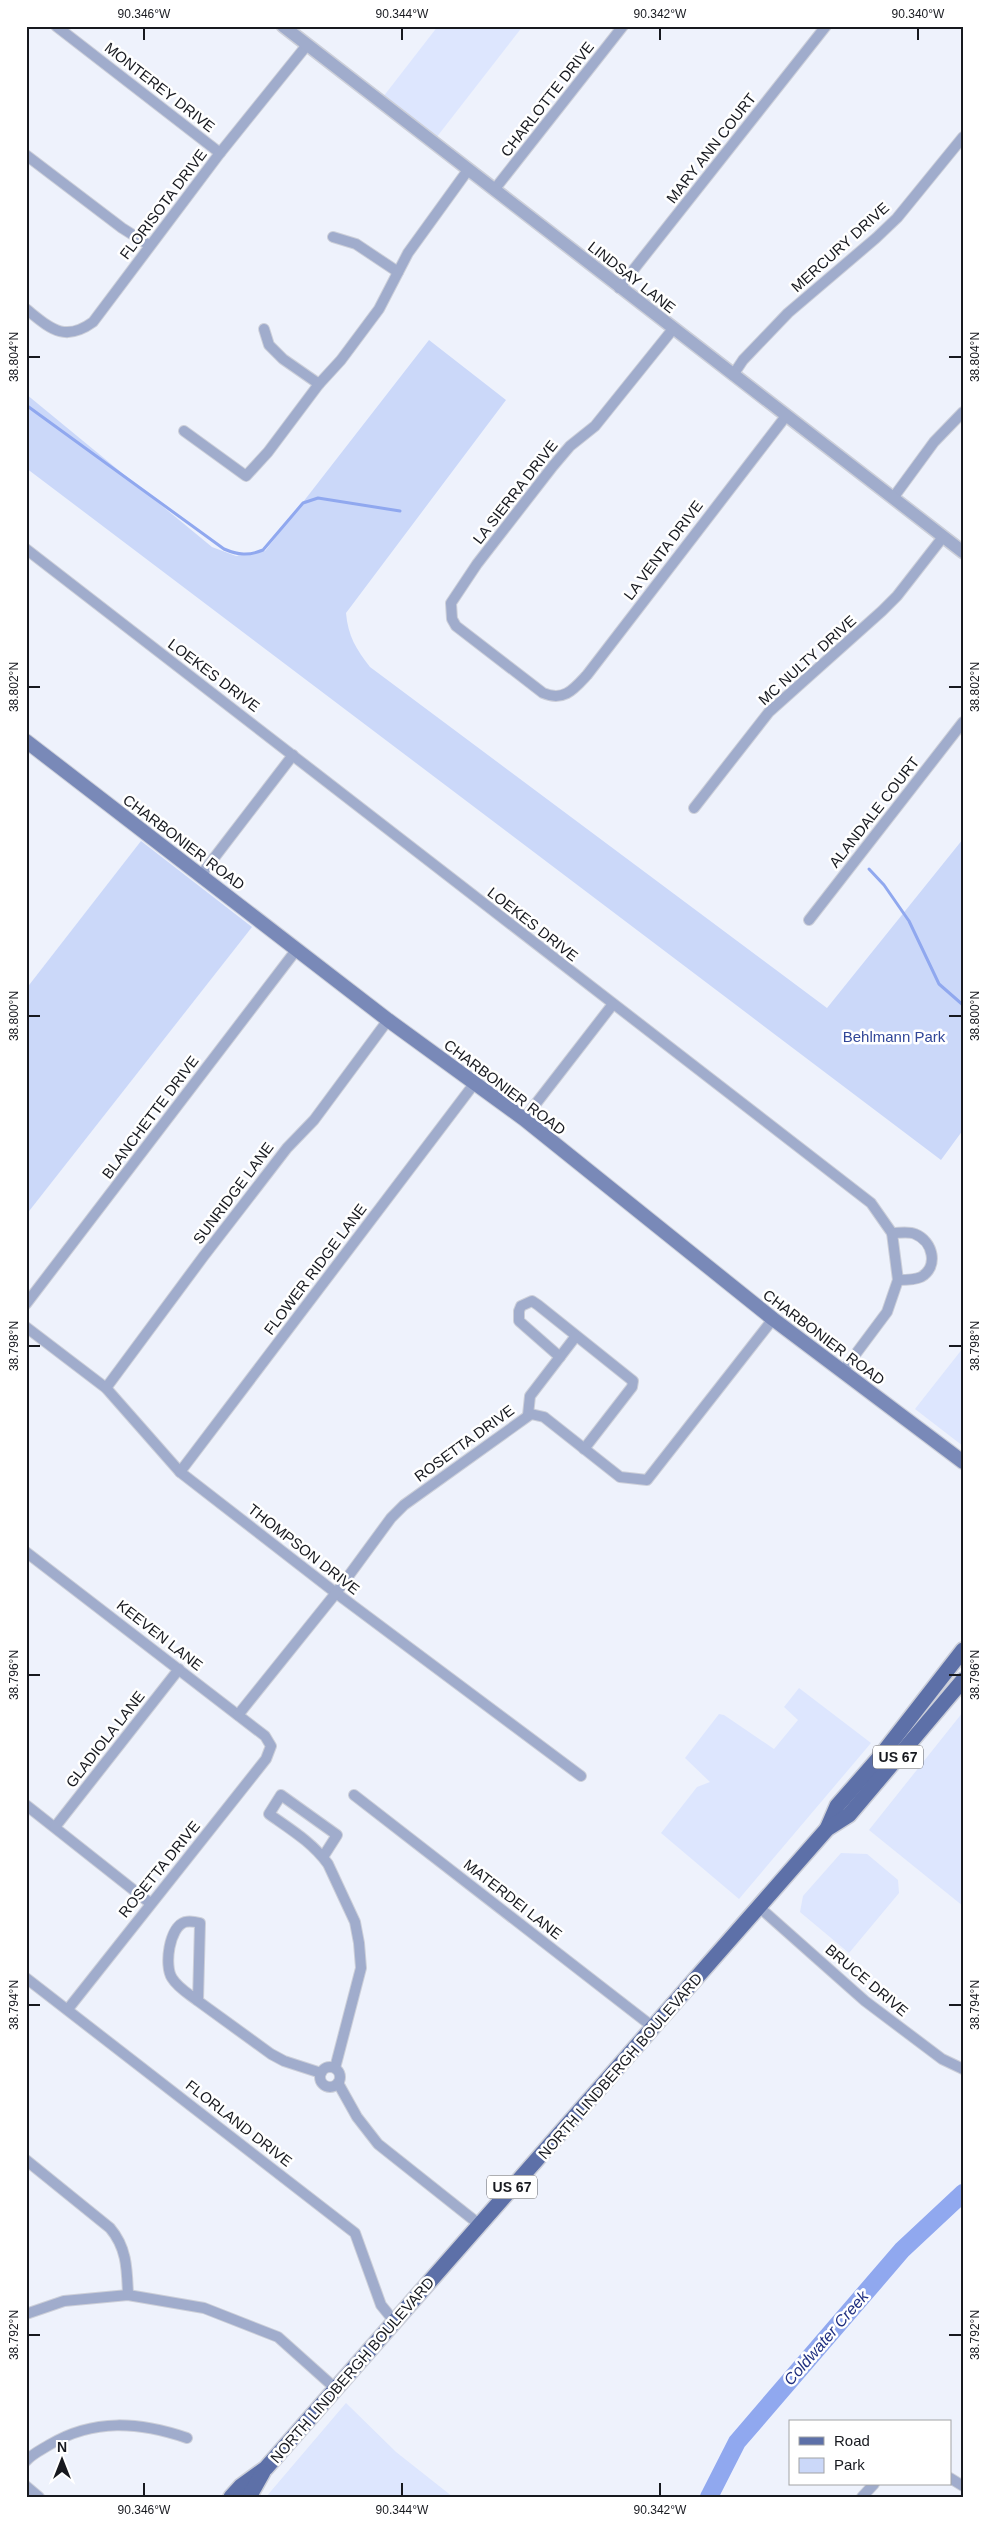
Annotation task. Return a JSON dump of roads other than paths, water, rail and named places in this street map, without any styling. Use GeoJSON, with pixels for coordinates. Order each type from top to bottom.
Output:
{"type":"FeatureCollection","features":[{"type":"Feature","properties":{"kind":"main road","name":"CHARBONIER ROAD"},"geometry":{"type":"LineString","coordinates":[[26,741],[388,1020],[524,1119],[773,1319],[963,1462]]}},
{"type":"Feature","properties":{"kind":"main road","name":"US 67"},"geometry":{"type":"LineString","coordinates":[[827,1829],[837,1806],[879,1758],[963,1650]]}},
{"type":"Feature","properties":{"kind":"main road","name":"US 67"},"geometry":{"type":"LineString","coordinates":[[827,1829],[849,1815],[963,1680]]}},
{"type":"Feature","properties":{"kind":"main road","name":"NORTH LINDBERGH BOULEVARD"},"geometry":{"type":"LineString","coordinates":[[249,2497],[266,2468],[335,2388],[827,1829]]}},
{"type":"Feature","properties":{"kind":"main road","name":"NORTH LINDBERGH BOULEVARD"},"geometry":{"type":"LineString","coordinates":[[231,2497],[241,2486],[266,2468]]}},
{"type":"Feature","properties":{"kind":"street","name":"MONTEREY DRIVE"},"geometry":{"type":"LineString","coordinates":[[56,26],[220,153]]}},
{"type":"Feature","properties":{"kind":"street","name":"LINDSAY LANE"},"geometry":{"type":"LineString","coordinates":[[283,26],[619,288],[963,552]]}},
{"type":"Feature","properties":{"kind":"street","name":"CHARLOTTE DRIVE"},"geometry":{"type":"LineString","coordinates":[[494,190],[623,26]]}},
{"type":"Feature","properties":{"kind":"street","name":"MARY ANN COURT"},"geometry":{"type":"LineString","coordinates":[[619,288],[826,26]]}},
{"type":"Feature","properties":{"kind":"street","name":"FLORISOTA DRIVE"},"geometry":{"type":"LineString","coordinates":[[26,309],[51,329],[61,332],[77,332],[93,322],[220,153],[307,45]]}},
{"type":"Feature","properties":{"kind":"street","name":"MERCURY DRIVE"},"geometry":{"type":"LineString","coordinates":[[733,375],[743,360],[788,313],[897,218],[963,136]]}},
{"type":"Feature","properties":{"kind":"street"},"geometry":{"type":"LineString","coordinates":[[26,155],[122,228],[149,245]]}},
{"type":"Feature","properties":{"kind":"street"},"geometry":{"type":"LineString","coordinates":[[184,431],[246,476],[268,452],[379,309],[415,242],[468,170]]}},
{"type":"Feature","properties":{"kind":"street"},"geometry":{"type":"LineString","coordinates":[[333,238],[356,244],[398,272]]}},
{"type":"Feature","properties":{"kind":"street"},"geometry":{"type":"LineString","coordinates":[[264,329],[269,345],[283,359],[319,384]]}},
{"type":"Feature","properties":{"kind":"street","name":"LA SIERRA DRIVE"},"geometry":{"type":"LineString","coordinates":[[560,697],[543,693],[456,626],[450,612],[450,603],[454,595],[553,466],[570,446],[595,426],[673,329]]}},
{"type":"Feature","properties":{"kind":"street"},"geometry":{"type":"LineString","coordinates":[[893,498],[934,442],[963,412]]}},
{"type":"Feature","properties":{"kind":"street","name":"LA VENTA DRIVE"},"geometry":{"type":"LineString","coordinates":[[560,697],[570,692],[588,674],[786,416]]}},
{"type":"Feature","properties":{"kind":"street","name":"MC NULTY DRIVE"},"geometry":{"type":"LineString","coordinates":[[694,808],[769,712],[897,596],[943,537]]}},
{"type":"Feature","properties":{"kind":"street","name":"LOEKES DRIVE"},"geometry":{"type":"LineString","coordinates":[[26,549],[871,1203],[892,1233],[898,1280],[887,1312],[843,1371]]}},
{"type":"Feature","properties":{"kind":"street","name":"ALANDALE COURT"},"geometry":{"type":"LineString","coordinates":[[810,920],[963,722]]}},
{"type":"Feature","properties":{"kind":"street"},"geometry":{"type":"LineString","coordinates":[[201,875],[292,755]]}},
{"type":"Feature","properties":{"kind":"street","name":"BLANCHETTE DRIVE"},"geometry":{"type":"LineString","coordinates":[[26,1304],[297,949]]}},
{"type":"Feature","properties":{"kind":"street"},"geometry":{"type":"LineString","coordinates":[[524,1119],[613,1004]]}},
{"type":"Feature","properties":{"kind":"street","name":"SUNRIDGE LANE"},"geometry":{"type":"LineString","coordinates":[[106,1388],[209,1249],[287,1148],[314,1120],[388,1020]]}},
{"type":"Feature","properties":{"kind":"street","name":"FLOWER RIDGE LANE"},"geometry":{"type":"LineString","coordinates":[[180,1472],[474,1084]]}},
{"type":"Feature","properties":{"kind":"street"},"geometry":{"type":"LineString","coordinates":[[892,1233],[915,1234],[926,1240],[932,1256],[932,1265],[928,1272],[919,1278],[898,1280]]}},
{"type":"Feature","properties":{"kind":"street"},"geometry":{"type":"LineString","coordinates":[[560,1357],[519,1321],[521,1306],[532,1301],[633,1381],[632,1387],[584,1449]]}},
{"type":"Feature","properties":{"kind":"street","name":"ROSETTA DRIVE"},"geometry":{"type":"LineString","coordinates":[[238,1714],[336,1593],[391,1518],[404,1505],[528,1415],[544,1417],[620,1477],[647,1480],[773,1319]]}},
{"type":"Feature","properties":{"kind":"street","name":"THOMPSON DRIVE"},"geometry":{"type":"LineString","coordinates":[[26,1327],[106,1388],[180,1472],[336,1593],[580,1776]]}},
{"type":"Feature","properties":{"kind":"street"},"geometry":{"type":"LineString","coordinates":[[528,1415],[530,1396],[576,1336]]}},
{"type":"Feature","properties":{"kind":"street","name":"KEEVEN LANE"},"geometry":{"type":"LineString","coordinates":[[26,1552],[238,1714],[265,1736],[271,1746]]}},
{"type":"Feature","properties":{"kind":"street","name":"GLADIOLA LANE"},"geometry":{"type":"LineString","coordinates":[[56,1827],[179,1669]]}},
{"type":"Feature","properties":{"kind":"street","name":"ROSETTA DRIVE"},"geometry":{"type":"LineString","coordinates":[[68,2009],[150,1903],[266,1759],[271,1746]]}},
{"type":"Feature","properties":{"kind":"street"},"geometry":{"type":"LineString","coordinates":[[323,1857],[337,1835],[281,1795],[269,1814],[317,1849],[323,1857],[354,1922],[360,1943],[361,1968],[335,2068],[340,2076],[338,2083],[357,2117],[378,2144],[480,2225]]}},
{"type":"Feature","properties":{"kind":"street","name":"MATERDEI LANE"},"geometry":{"type":"LineString","coordinates":[[354,1795],[653,2027]]}},
{"type":"Feature","properties":{"kind":"street"},"geometry":{"type":"LineString","coordinates":[[26,1806],[56,1827],[150,1903]]}},
{"type":"Feature","properties":{"kind":"street","name":"BRUCE DRIVE"},"geometry":{"type":"LineString","coordinates":[[758,1907],[865,2001],[942,2059],[963,2069]]}},
{"type":"Feature","properties":{"kind":"street"},"geometry":{"type":"LineString","coordinates":[[198,2001],[200,1923],[186,1921],[177,1927],[171,1937],[169,1956],[170,1977],[181,1989],[278,2058],[321,2073]]}},
{"type":"Feature","properties":{"kind":"street","name":"FLORLAND DRIVE"},"geometry":{"type":"LineString","coordinates":[[26,1978],[355,2233],[381,2305],[394,2321]]}},
{"type":"Feature","properties":{"kind":"street"},"geometry":{"type":"LineString","coordinates":[[335,2068],[325,2068],[321,2073],[320,2079],[324,2085],[330,2087],[338,2083]]}},
{"type":"Feature","properties":{"kind":"street"},"geometry":{"type":"LineString","coordinates":[[26,2160],[110,2228],[120,2240],[127,2264],[128,2295]]}},
{"type":"Feature","properties":{"kind":"street"},"geometry":{"type":"LineString","coordinates":[[26,2314],[64,2301],[128,2295],[204,2308],[278,2337],[335,2388]]}},
{"type":"Feature","properties":{"kind":"street"},"geometry":{"type":"LineString","coordinates":[[26,2461],[62,2437],[93,2428],[124,2424],[156,2428],[187,2438]]}},
{"type":"Feature","properties":{"kind":"street"},"geometry":{"type":"LineString","coordinates":[[952,2479],[963,2486]]}},
{"type":"Feature","properties":{"kind":"street"},"geometry":{"type":"LineString","coordinates":[[26,2486],[39,2497]]}},
{"type":"Feature","properties":{"kind":"street"},"geometry":{"type":"LineString","coordinates":[[862,2497],[872,2486]]}},
{"type":"Feature","properties":{"kind":"waterway"},"geometry":{"type":"LineString","coordinates":[[26,405],[224,549],[234,553],[248,554],[263,550],[303,503],[318,498],[400,511]]}},
{"type":"Feature","properties":{"kind":"waterway"},"geometry":{"type":"LineString","coordinates":[[869,869],[884,885],[909,921],[939,984],[963,1005]]}},
{"type":"Feature","properties":{"kind":"waterway","name":"Coldwater Creek"},"geometry":{"type":"LineString","coordinates":[[709,2497],[737,2442],[902,2250],[963,2193]]}},
{"type":"Feature","properties":{"kind":"park label","name":"Behlmann Park"},"geometry":{"type":"Point","coordinates":[894,1036]}}]}
